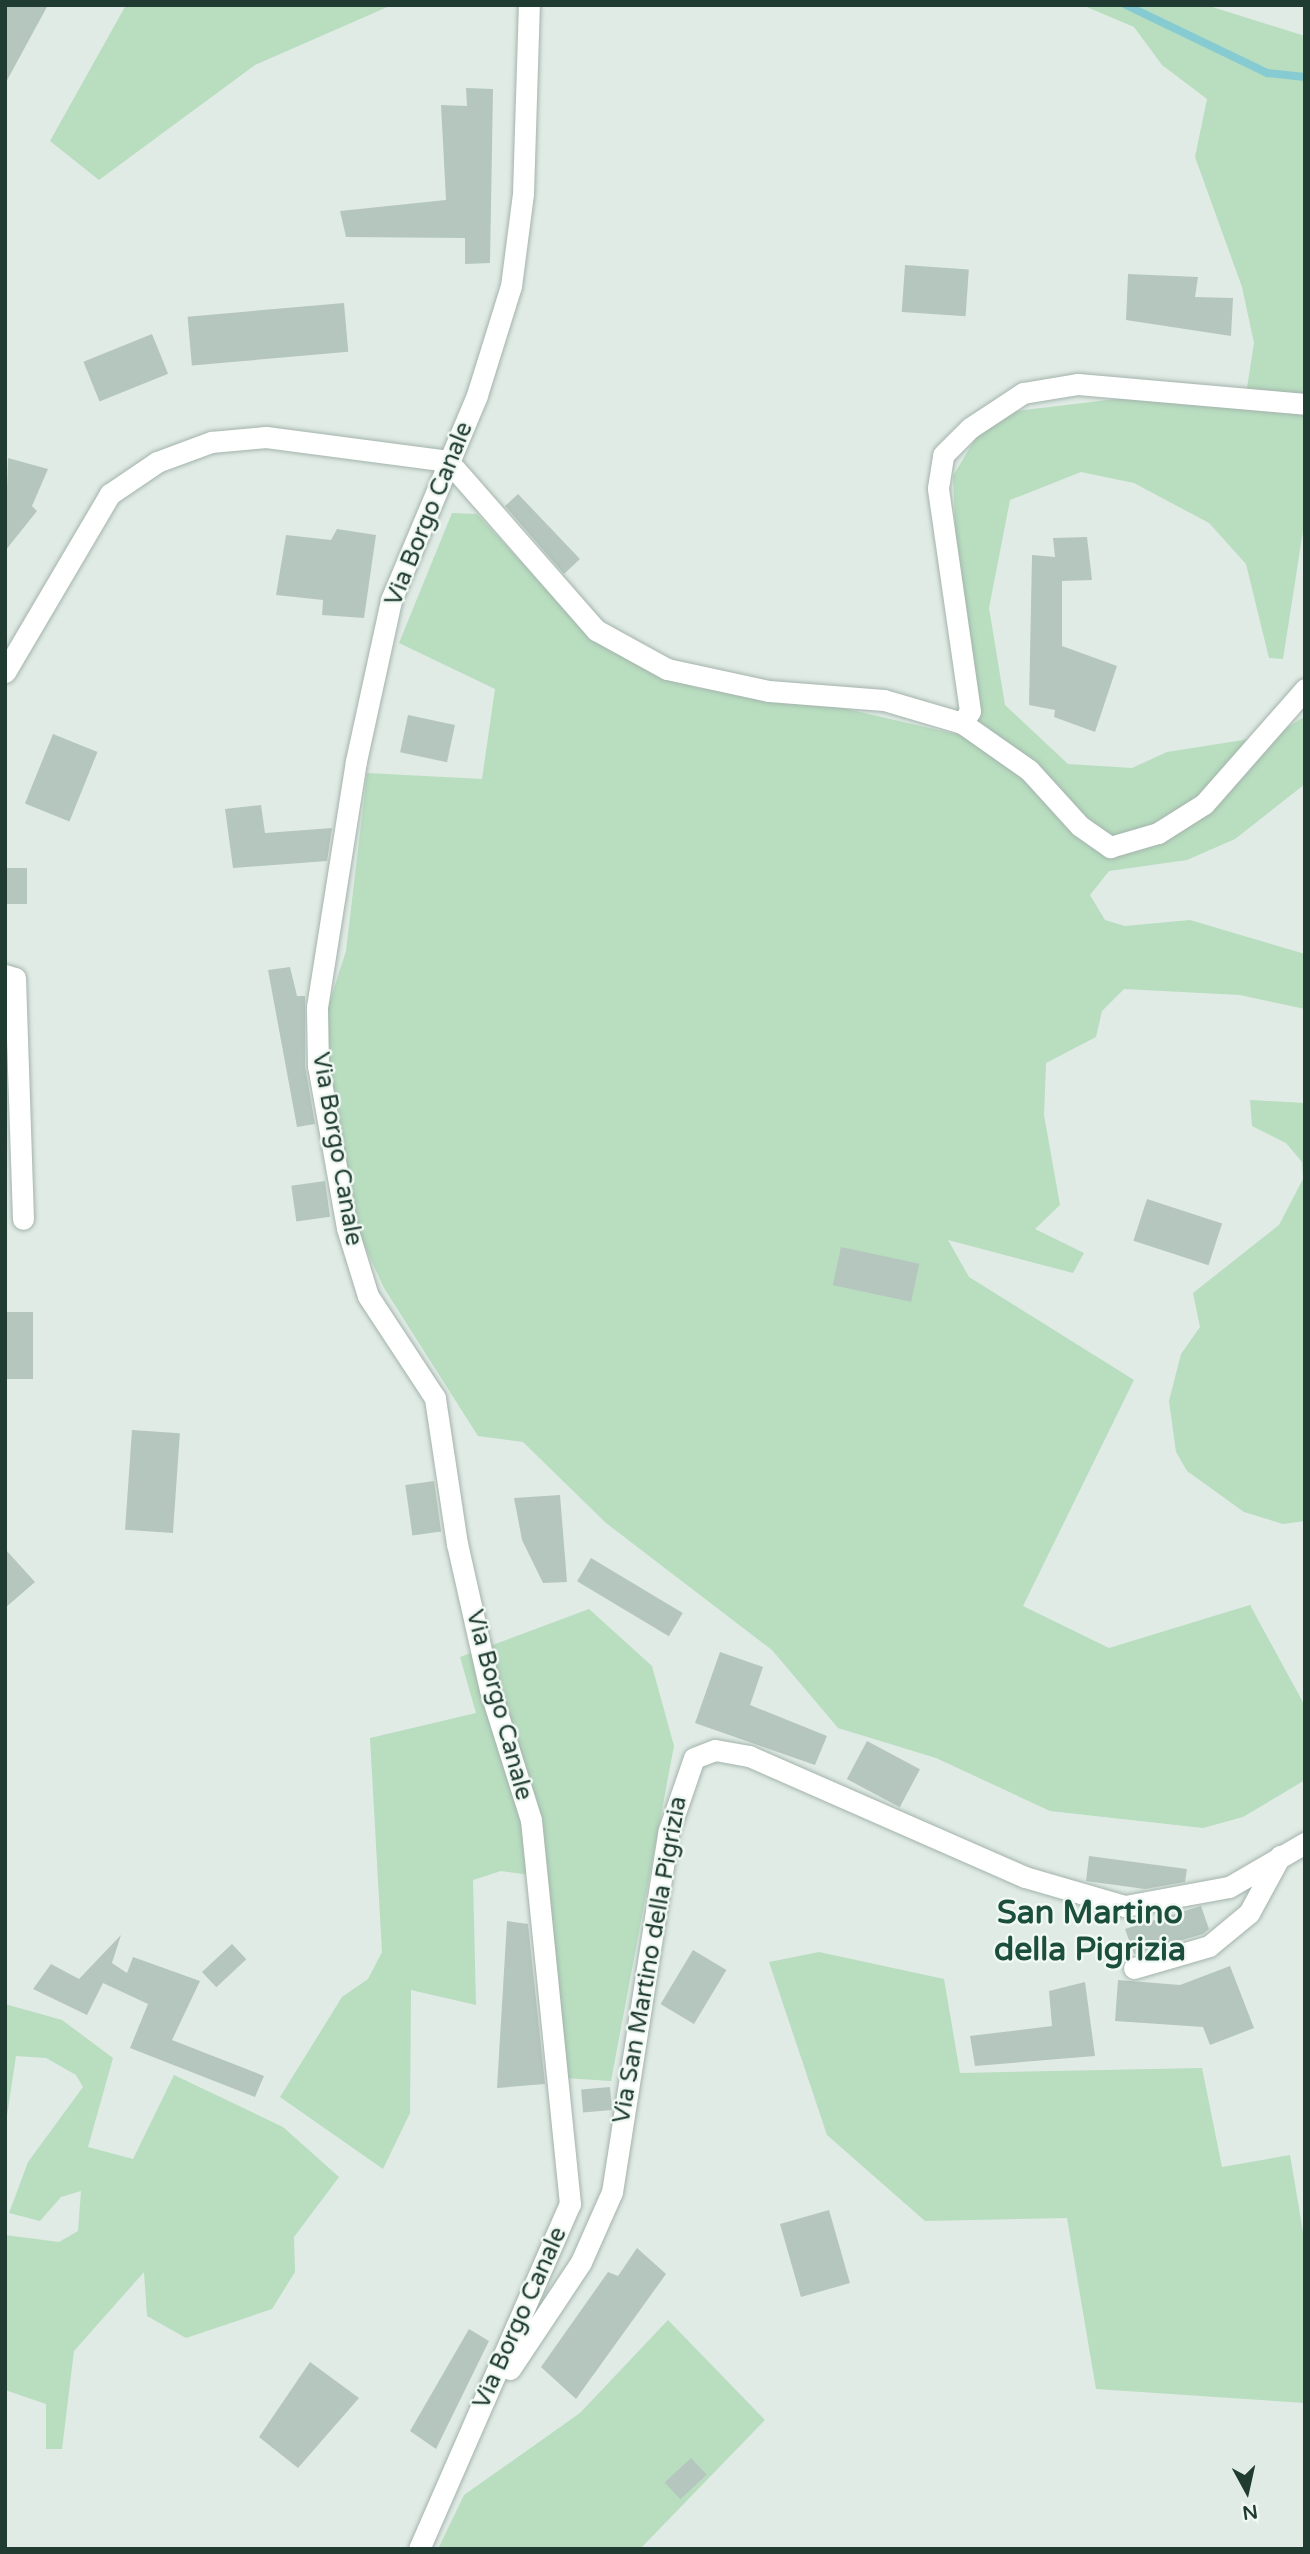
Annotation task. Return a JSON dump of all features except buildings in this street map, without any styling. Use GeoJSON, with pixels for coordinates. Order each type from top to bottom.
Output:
{"type":"FeatureCollection","features":[{"type":"Feature","properties":{"kind":"street","name":"Via Borgo Canale"},"geometry":{"type":"LineString","coordinates":[[419,2549],[570,2204],[541,1895],[531,1820],[490,1690],[457,1544],[435,1398],[368,1296],[347,1228],[318,1054],[317,1007],[356,761],[391,600],[477,395],[511,285],[523,193],[528,5]]}},
{"type":"Feature","properties":{"kind":"street"},"geometry":{"type":"LineString","coordinates":[[962,723],[970,711],[938,488],[943,455],[970,428],[1023,393],[1078,384],[1305,404]]}},
{"type":"Feature","properties":{"kind":"street"},"geometry":{"type":"LineString","coordinates":[[5,672],[110,494],[157,462],[211,442],[266,437],[448,461],[596,630],[667,669],[769,691],[884,700],[962,723],[1028,770],[1080,826],[1110,846],[1158,833],[1204,804],[1305,689]]}},
{"type":"Feature","properties":{"kind":"street"},"geometry":{"type":"LineString","coordinates":[[5,975],[15,978],[23,1219]]}},
{"type":"Feature","properties":{"kind":"street","name":"Via San Martino della Pigrizia"},"geometry":{"type":"LineString","coordinates":[[474,2420],[581,2262],[612,2192],[669,1830],[694,1758],[715,1750],[749,1756],[1025,1877],[1125,1906],[1229,1886],[1281,1854],[1305,1843]]}},
{"type":"Feature","properties":{"kind":"street"},"geometry":{"type":"LineString","coordinates":[[1134,1968],[1209,1946],[1249,1913],[1281,1854]]}},
{"type":"Feature","properties":{"kind":"green space"},"geometry":{"type":"Polygon","coordinates":[[[126,5],[392,5],[255,65],[99,180],[50,141],[126,5]]]}},
{"type":"Feature","properties":{"kind":"green space"},"geometry":{"type":"Polygon","coordinates":[[[1082,5],[1206,5],[1305,36],[1305,518],[1283,659],[1269,658],[1246,564],[1209,523],[1134,483],[1081,472],[1010,500],[989,608],[1005,705],[1068,764],[1132,768],[1167,752],[1276,735],[1305,716],[1305,784],[1235,839],[1187,860],[1109,871],[1090,895],[1105,920],[1125,926],[1190,920],[1305,954],[1305,1009],[1240,995],[1124,989],[1102,1011],[1096,1037],[1046,1063],[1044,1115],[1060,1205],[1035,1229],[1084,1253],[1073,1273],[948,1240],[969,1277],[1134,1380],[1023,1606],[1109,1648],[1250,1605],[1305,1706],[1305,1780],[1243,1817],[1203,1828],[1050,1811],[936,1758],[838,1728],[772,1650],[606,1523],[523,1442],[478,1436],[384,1288],[350,1214],[328,1098],[326,1013],[346,951],[367,773],[482,779],[495,689],[399,643],[452,513],[477,514],[582,628],[631,662],[697,688],[812,701],[964,736],[953,476],[990,414],[1133,397],[1244,407],[1254,343],[1242,287],[1195,157],[1207,99],[1162,65],[1134,27],[1082,5]]]}},
{"type":"Feature","properties":{"kind":"green space"},"geometry":{"type":"Polygon","coordinates":[[[1250,1100],[1305,1103],[1305,1521],[1283,1524],[1244,1512],[1187,1471],[1176,1452],[1169,1401],[1181,1354],[1200,1327],[1193,1293],[1279,1225],[1303,1179],[1302,1162],[1286,1143],[1252,1126],[1250,1100]]]}},
{"type":"Feature","properties":{"kind":"green space"},"geometry":{"type":"Polygon","coordinates":[[[589,1609],[652,1666],[674,1746],[611,2081],[564,2078],[546,1877],[501,1871],[473,1880],[476,2005],[411,1990],[410,2113],[383,2169],[280,2097],[342,1997],[368,1979],[382,1952],[370,1738],[476,1713],[460,1657],[589,1609]]]}},
{"type":"Feature","properties":{"kind":"green space"},"geometry":{"type":"Polygon","coordinates":[[[819,1952],[944,1979],[960,2073],[1202,2068],[1222,2167],[1290,2155],[1305,2244],[1305,2403],[1096,2389],[1067,2218],[925,2221],[827,2135],[769,1962],[819,1952]]]}},
{"type":"Feature","properties":{"kind":"green space"},"geometry":{"type":"Polygon","coordinates":[[[5,2004],[62,2020],[113,2058],[88,2147],[133,2159],[174,2075],[283,2127],[339,2177],[294,2237],[295,2272],[272,2309],[186,2338],[147,2316],[144,2272],[74,2351],[62,2449],[46,2449],[46,2404],[5,2390],[5,2235],[59,2242],[78,2231],[81,2191],[61,2197],[40,2221],[9,2213],[28,2162],[83,2087],[76,2075],[46,2058],[16,2056],[5,2129],[5,2004]]]}},
{"type":"Feature","properties":{"kind":"green space"},"geometry":{"type":"Polygon","coordinates":[[[668,2320],[765,2420],[640,2549],[438,2549],[464,2495],[580,2413],[668,2320]]]}},
{"type":"Feature","properties":{"kind":"waterway"},"geometry":{"type":"LineString","coordinates":[[1126,5],[1267,73],[1305,77]]}},
{"type":"Feature","properties":{"kind":"district","name":"San Martino della Pigrizia"},"geometry":{"type":"Point","coordinates":[1090,1932]}}]}
